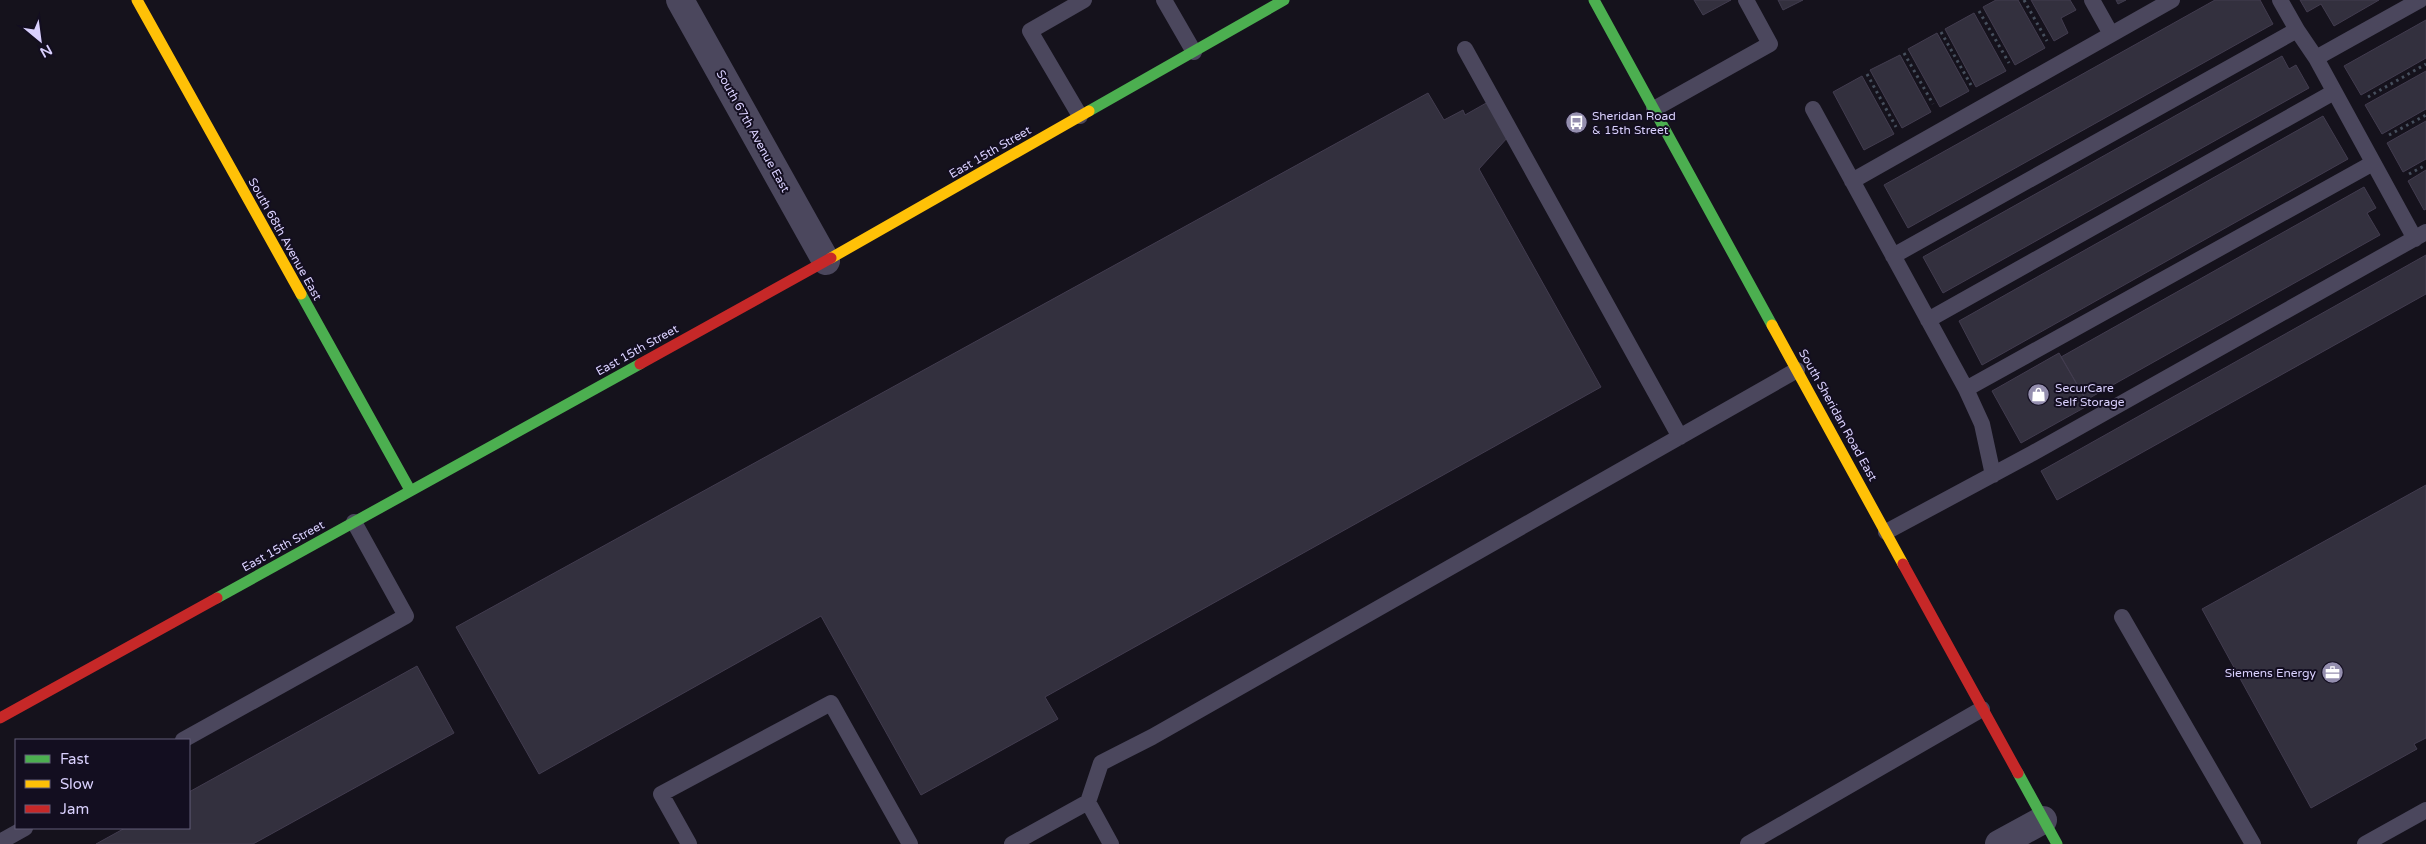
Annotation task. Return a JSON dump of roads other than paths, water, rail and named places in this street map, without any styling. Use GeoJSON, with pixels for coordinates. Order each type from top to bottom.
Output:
{"type":"FeatureCollection","features":[{"type":"Feature","properties":{"kind":"main road","name":"South 68th Avenue East"},"geometry":{"type":"LineString","coordinates":[[137,0],[410,490]]}},
{"type":"Feature","properties":{"kind":"main road","name":"East 15th Street"},"geometry":{"type":"LineString","coordinates":[[0,718],[826,261],[1194,52],[1261,6],[1284,0]]}},
{"type":"Feature","properties":{"kind":"main road","name":"South Sheridan Road East"},"geometry":{"type":"LineString","coordinates":[[1594,0],[2057,844]]}},
{"type":"Feature","properties":{"kind":"street","name":"South 67th Avenue East"},"geometry":{"type":"LineString","coordinates":[[680,0],[826,261]]}},
{"type":"Feature","properties":{"kind":"street"},"geometry":{"type":"LineString","coordinates":[[1999,844],[2043,820]]}},
{"type":"Feature","properties":{"kind":"lane"},"geometry":{"type":"LineString","coordinates":[[1080,116],[1030,31],[1084,0]]}},
{"type":"Feature","properties":{"kind":"lane"},"geometry":{"type":"LineString","coordinates":[[1164,0],[1194,52]]}},
{"type":"Feature","properties":{"kind":"lane"},"geometry":{"type":"LineString","coordinates":[[1654,109],[1770,44],[1746,0]]}},
{"type":"Feature","properties":{"kind":"lane"},"geometry":{"type":"LineString","coordinates":[[2092,0],[2111,34]]}},
{"type":"Feature","properties":{"kind":"lane"},"geometry":{"type":"LineString","coordinates":[[1852,181],[2172,0]]}},
{"type":"Feature","properties":{"kind":"lane"},"geometry":{"type":"LineString","coordinates":[[1886,532],[2420,236],[2369,156],[2316,58],[2296,30],[2280,0]]}},
{"type":"Feature","properties":{"kind":"lane"},"geometry":{"type":"LineString","coordinates":[[2316,58],[2420,0]]}},
{"type":"Feature","properties":{"kind":"lane"},"geometry":{"type":"LineString","coordinates":[[1893,256],[2296,30]]}},
{"type":"Feature","properties":{"kind":"lane"},"geometry":{"type":"LineString","coordinates":[[1465,50],[1680,437]]}},
{"type":"Feature","properties":{"kind":"lane"},"geometry":{"type":"LineString","coordinates":[[1928,320],[2334,92]]}},
{"type":"Feature","properties":{"kind":"lane"},"geometry":{"type":"LineString","coordinates":[[1813,109],[1966,389],[1982,424],[1993,474]]}},
{"type":"Feature","properties":{"kind":"lane"},"geometry":{"type":"LineString","coordinates":[[1966,389],[2369,156]]}},
{"type":"Feature","properties":{"kind":"lane"},"geometry":{"type":"LineString","coordinates":[[1012,844],[1088,802],[1101,763],[1160,733],[1797,370]]}},
{"type":"Feature","properties":{"kind":"lane"},"geometry":{"type":"LineString","coordinates":[[185,739],[406,616],[354,522]]}},
{"type":"Feature","properties":{"kind":"lane"},"geometry":{"type":"LineString","coordinates":[[2122,617],[2253,844]]}},
{"type":"Feature","properties":{"kind":"lane"},"geometry":{"type":"LineString","coordinates":[[689,844],[661,794],[831,704],[910,844]]}},
{"type":"Feature","properties":{"kind":"lane"},"geometry":{"type":"LineString","coordinates":[[1748,844],[1982,709]]}},
{"type":"Feature","properties":{"kind":"lane"},"geometry":{"type":"LineString","coordinates":[[1088,802],[1110,844]]}},
{"type":"Feature","properties":{"kind":"lane"},"geometry":{"type":"LineString","coordinates":[[2366,844],[2426,810]]}},
{"type":"Feature","properties":{"kind":"lane"},"geometry":{"type":"LineString","coordinates":[[0,842],[23,829]]}},
{"type":"Feature","properties":{"kind":"place","name":"Sheridan Road & 15th Street"},"geometry":{"type":"Point","coordinates":[1576,123]}},
{"type":"Feature","properties":{"kind":"place","name":"SecurCare Self Storage"},"geometry":{"type":"Point","coordinates":[2039,395]}},
{"type":"Feature","properties":{"kind":"place","name":"Siemens Energy"},"geometry":{"type":"Point","coordinates":[2332,673]}}]}
